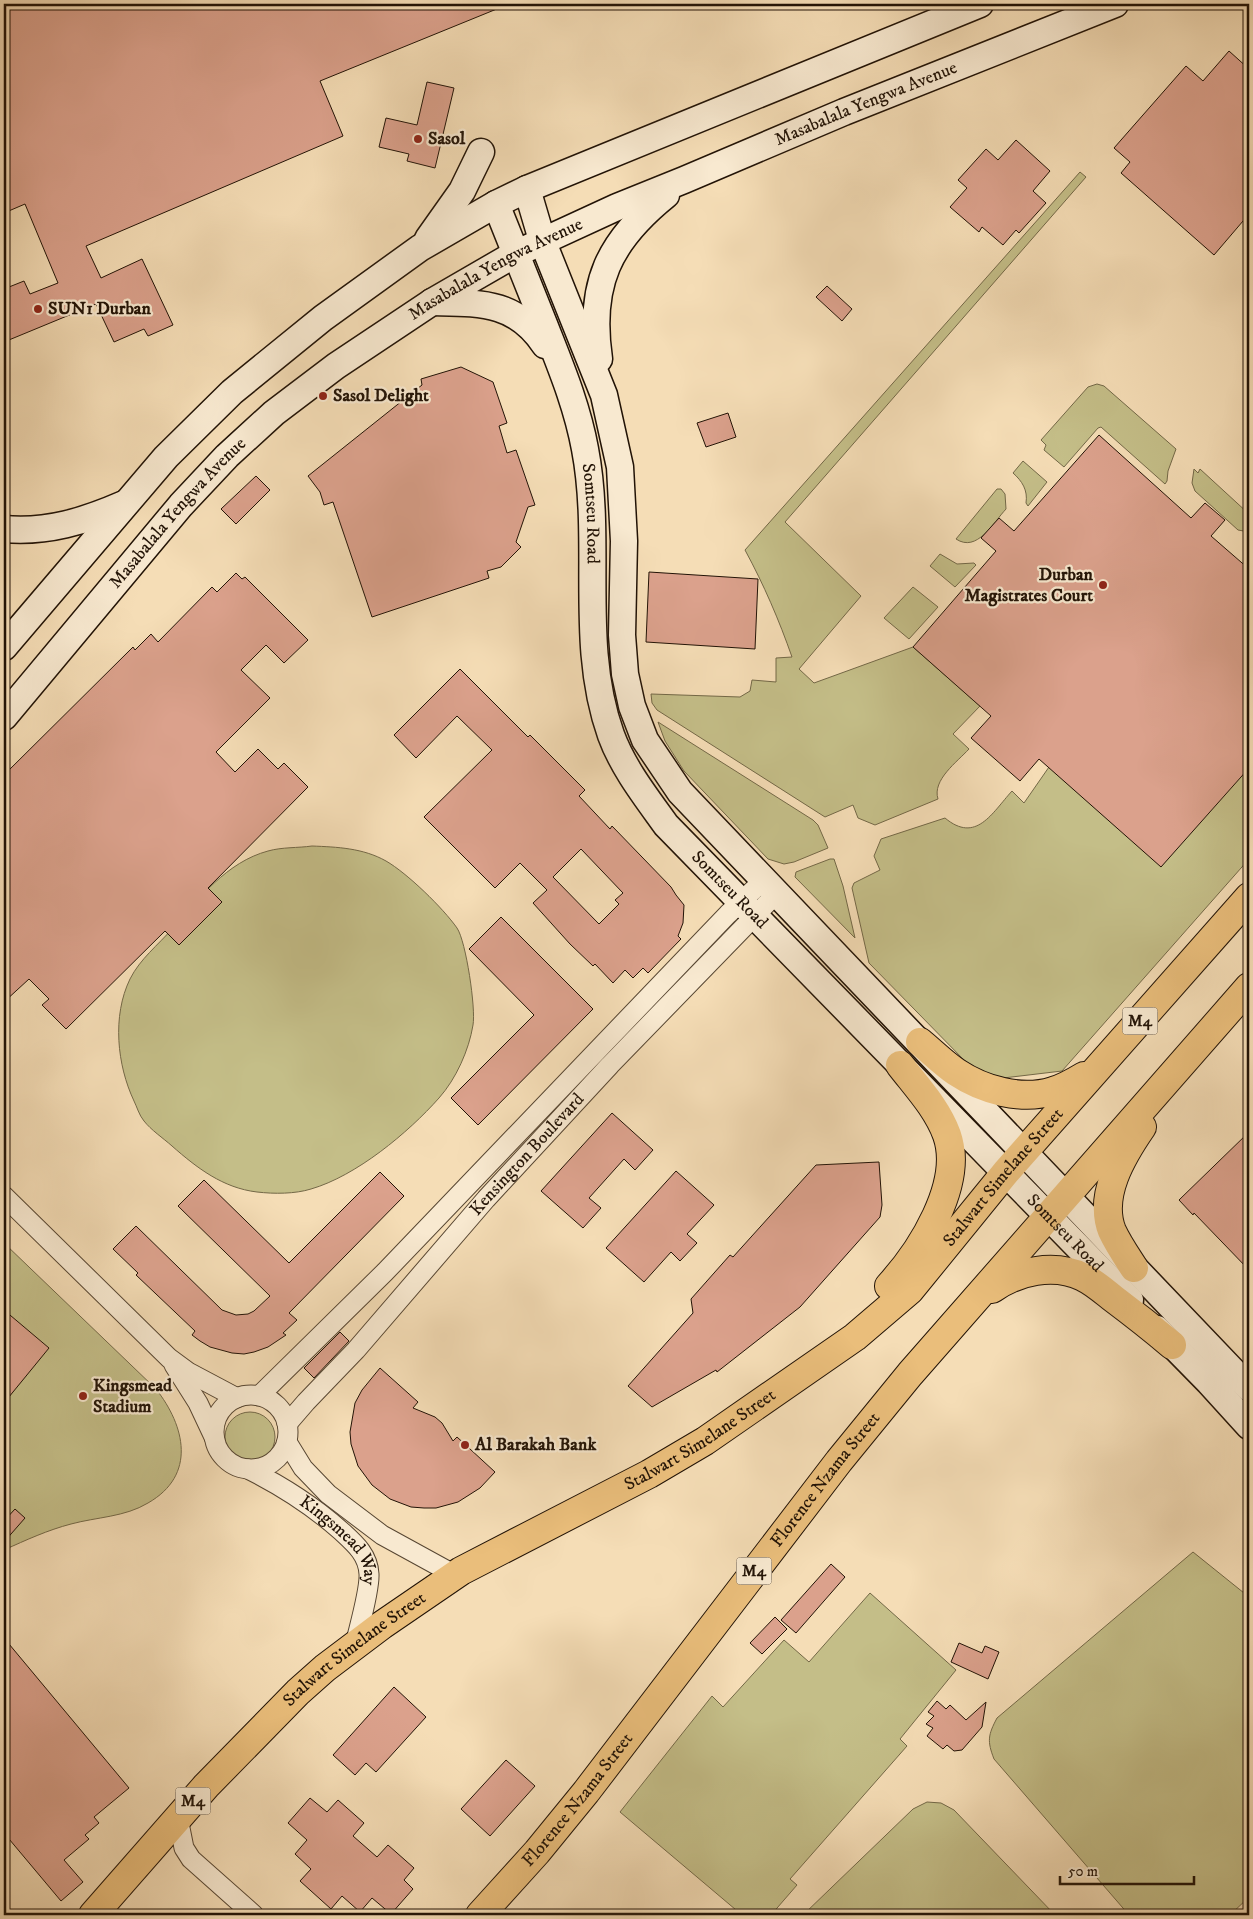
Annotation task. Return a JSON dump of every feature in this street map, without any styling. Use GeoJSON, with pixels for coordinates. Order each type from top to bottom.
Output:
{"type":"FeatureCollection","features":[{"type":"Feature","properties":{"kind":"highway","name":"Stalwart Simelane Street"},"geometry":{"type":"LineString","coordinates":[[93,1915],[225,1766],[298,1692],[355,1645],[454,1575],[649,1474],[705,1441],[855,1337],[910,1290],[1015,1162],[1249,897]]}},
{"type":"Feature","properties":{"kind":"highway","name":"M4"},"geometry":{"type":"LineString","coordinates":[[1058,1207],[1249,987]]}},
{"type":"Feature","properties":{"kind":"highway"},"geometry":{"type":"LineString","coordinates":[[1134,1268],[1113,1232],[1108,1217],[1108,1199],[1112,1183],[1140,1131],[1209,1032]]}},
{"type":"Feature","properties":{"kind":"highway"},"geometry":{"type":"LineString","coordinates":[[920,1042],[957,1072],[998,1091],[1016,1094],[1052,1092],[1096,1071]]}},
{"type":"Feature","properties":{"kind":"highway"},"geometry":{"type":"LineString","coordinates":[[855,1337],[873,1302],[906,1268],[926,1236],[940,1210],[948,1185],[950,1160],[948,1136],[938,1114],[900,1065]]}},
{"type":"Feature","properties":{"kind":"highway","name":"Florence Nzama Street"},"geometry":{"type":"LineString","coordinates":[[480,1915],[537,1852],[586,1792],[838,1461],[910,1374],[1058,1207]]}},
{"type":"Feature","properties":{"kind":"highway"},"geometry":{"type":"LineString","coordinates":[[975,1301],[1002,1282],[1020,1275],[1041,1270],[1063,1270],[1084,1277],[1172,1345]]}},
{"type":"Feature","properties":{"kind":"main road"},"geometry":{"type":"LineString","coordinates":[[4,647],[166,457],[232,392],[323,318],[424,246],[496,204],[527,189],[980,4]]}},
{"type":"Feature","properties":{"kind":"main road","name":"Masabalala Yengwa Avenue"},"geometry":{"type":"LineString","coordinates":[[4,717],[181,505],[227,456],[274,413],[336,366],[432,302],[542,240],[616,207],[1115,4]]}},
{"type":"Feature","properties":{"kind":"main road"},"geometry":{"type":"LineString","coordinates":[[424,246],[462,192],[481,152]]}},
{"type":"Feature","properties":{"kind":"main road"},"geometry":{"type":"LineString","coordinates":[[604,395],[596,324],[598,294],[605,268],[633,225],[684,180]]}},
{"type":"Feature","properties":{"kind":"main road","name":"Somtseu Road"},"geometry":{"type":"LineString","coordinates":[[527,189],[542,240],[604,395],[620,467],[624,541],[622,636],[625,674],[632,706],[645,740],[680,792],[920,1042],[1015,1162],[1058,1207],[1172,1345],[1249,1426]]}},
{"type":"Feature","properties":{"kind":"main road","name":"Somtseu Road"},"geometry":{"type":"LineString","coordinates":[[496,204],[575,404],[586,450],[590,493],[596,678],[611,735],[625,765],[666,825],[900,1065],[1015,1162]]}},
{"type":"Feature","properties":{"kind":"main road"},"geometry":{"type":"LineString","coordinates":[[432,302],[486,304],[499,307],[519,317],[538,335],[546,347],[575,404]]}},
{"type":"Feature","properties":{"kind":"main road"},"geometry":{"type":"LineString","coordinates":[[4,529],[65,526],[96,516],[127,502]]}},
{"type":"Feature","properties":{"kind":"main road","name":"Somtseu Road"},"geometry":{"type":"LineString","coordinates":[[1058,1207],[1134,1268],[1249,1388]]}},
{"type":"Feature","properties":{"kind":"street","name":"Kensington Boulevard"},"geometry":{"type":"LineString","coordinates":[[259,1396],[770,886]]}},
{"type":"Feature","properties":{"kind":"street","name":"Kensington Boulevard"},"geometry":{"type":"LineString","coordinates":[[287,1433],[306,1402],[356,1350],[486,1199],[590,1086],[748,908]]}},
{"type":"Feature","properties":{"kind":"street"},"geometry":{"type":"LineString","coordinates":[[4,1196],[169,1358],[188,1372],[237,1398]]}},
{"type":"Feature","properties":{"kind":"street"},"geometry":{"type":"LineString","coordinates":[[169,1358],[198,1402],[214,1438],[222,1456],[230,1462],[248,1469],[258,1469],[274,1461],[281,1454],[287,1433],[283,1414],[277,1406],[259,1396],[248,1396],[237,1398],[221,1410],[216,1419],[214,1438]]}},
{"type":"Feature","properties":{"kind":"street","name":"Kingsmead Way"},"geometry":{"type":"LineString","coordinates":[[287,1433],[303,1468],[328,1494],[382,1535],[454,1575]]}},
{"type":"Feature","properties":{"kind":"street","name":"Kingsmead Way"},"geometry":{"type":"LineString","coordinates":[[248,1469],[272,1481],[317,1509],[363,1553],[368,1563],[369,1575],[355,1645]]}},
{"type":"Feature","properties":{"kind":"street"},"geometry":{"type":"LineString","coordinates":[[178,1818],[184,1848],[191,1858],[254,1915]]}},
{"type":"Feature","properties":{"kind":"shaded area"},"geometry":{"type":"Polygon","coordinates":[[[1080,172],[1086,177],[785,522],[861,596],[799,669],[814,683],[913,647],[980,706],[953,734],[969,749],[942,778],[937,792],[938,799],[875,825],[858,818],[853,805],[825,817],[657,710],[652,703],[651,694],[740,697],[750,691],[752,680],[776,682],[776,658],[792,657],[771,603],[745,550],[1080,172]]]}},
{"type":"Feature","properties":{"kind":"shaded area"},"geometry":{"type":"Polygon","coordinates":[[[1097,384],[1104,386],[1176,449],[1165,484],[1101,427],[1098,428],[1064,467],[1044,450],[1046,445],[1041,440],[1088,387],[1097,384]]]}},
{"type":"Feature","properties":{"kind":"shaded area"},"geometry":{"type":"Polygon","coordinates":[[[1023,461],[1047,482],[1028,506],[1024,486],[1013,473],[1023,461]]]}},
{"type":"Feature","properties":{"kind":"shaded area"},"geometry":{"type":"Polygon","coordinates":[[[1194,469],[1198,473],[1200,469],[1249,514],[1249,532],[1238,530],[1195,491],[1192,483],[1194,469]]]}},
{"type":"Feature","properties":{"kind":"shaded area"},"geometry":{"type":"Polygon","coordinates":[[[997,489],[1001,489],[1005,494],[1006,509],[978,539],[964,542],[956,539],[997,489]]]}},
{"type":"Feature","properties":{"kind":"shaded area"},"geometry":{"type":"Polygon","coordinates":[[[940,554],[957,564],[974,563],[976,565],[955,587],[930,566],[940,554]]]}},
{"type":"Feature","properties":{"kind":"shaded area"},"geometry":{"type":"Polygon","coordinates":[[[913,587],[938,607],[909,639],[884,618],[913,587]]]}},
{"type":"Feature","properties":{"kind":"shaded area"},"geometry":{"type":"Polygon","coordinates":[[[658,722],[813,820],[818,825],[828,848],[794,862],[784,864],[768,859],[684,771],[665,741],[658,722]]]}},
{"type":"Feature","properties":{"kind":"shaded area"},"geometry":{"type":"Polygon","coordinates":[[[1049,767],[1246,772],[1249,775],[1249,859],[1062,1071],[995,1079],[963,1059],[869,963],[852,888],[854,883],[880,870],[874,856],[881,839],[945,818],[956,825],[966,828],[975,827],[990,816],[1012,791],[1024,803],[1049,767]]]}},
{"type":"Feature","properties":{"kind":"shaded area"},"geometry":{"type":"Polygon","coordinates":[[[312,846],[350,849],[368,853],[386,861],[424,891],[443,911],[457,928],[464,946],[472,991],[473,1025],[461,1064],[451,1082],[439,1098],[412,1125],[380,1152],[346,1174],[311,1189],[284,1193],[245,1190],[211,1176],[181,1154],[142,1119],[128,1087],[121,1056],[119,1024],[124,993],[134,972],[150,952],[203,894],[227,872],[253,856],[268,851],[312,846]]]}},
{"type":"Feature","properties":{"kind":"shaded area"},"geometry":{"type":"Polygon","coordinates":[[[834,859],[843,886],[855,938],[795,877],[796,872],[834,859]]]}},
{"type":"Feature","properties":{"kind":"shaded area","name":"Kingsmead Stadium"},"geometry":{"type":"Polygon","coordinates":[[[4,1243],[156,1389],[174,1418],[181,1449],[180,1464],[174,1479],[164,1492],[148,1503],[120,1514],[54,1529],[4,1550],[4,1243]]]}},
{"type":"Feature","properties":{"kind":"shaded area"},"geometry":{"type":"Polygon","coordinates":[[[250,1412],[260,1414],[268,1419],[273,1427],[275,1437],[273,1447],[268,1455],[260,1460],[250,1462],[240,1460],[232,1455],[227,1447],[225,1437],[227,1427],[232,1419],[240,1414],[250,1412]]]}},
{"type":"Feature","properties":{"kind":"shaded area"},"geometry":{"type":"Polygon","coordinates":[[[1193,1552],[1244,1593],[1249,1600],[1249,1897],[1230,1915],[1129,1915],[994,1759],[990,1747],[990,1734],[997,1718],[1193,1552]]]}},
{"type":"Feature","properties":{"kind":"shaded area"},"geometry":{"type":"Polygon","coordinates":[[[870,1593],[956,1670],[900,1739],[907,1746],[790,1879],[797,1885],[771,1915],[742,1915],[620,1812],[712,1696],[723,1707],[784,1640],[809,1662],[870,1593]]]}},
{"type":"Feature","properties":{"kind":"shaded area"},"geometry":{"type":"Polygon","coordinates":[[[927,1802],[941,1803],[954,1810],[1055,1915],[803,1915],[913,1809],[927,1802]]]}},
{"type":"Feature","properties":{"kind":"building"},"geometry":{"type":"Polygon","coordinates":[[[4,4],[509,4],[320,81],[343,136],[86,246],[101,278],[142,259],[173,325],[148,336],[144,329],[114,342],[96,304],[4,342],[4,289],[24,281],[30,294],[58,283],[25,204],[4,213],[4,4]]]}},
{"type":"Feature","properties":{"kind":"building"},"geometry":{"type":"Polygon","coordinates":[[[1229,51],[1249,69],[1249,214],[1214,255],[1121,173],[1130,162],[1114,148],[1186,66],[1203,81],[1229,51]]]}},
{"type":"Feature","properties":{"kind":"building"},"geometry":{"type":"Polygon","coordinates":[[[427,82],[454,88],[435,168],[407,161],[409,154],[379,147],[386,118],[417,125],[427,82]]]}},
{"type":"Feature","properties":{"kind":"building"},"geometry":{"type":"Polygon","coordinates":[[[1016,140],[1050,171],[1033,191],[1046,203],[1019,233],[1016,230],[1003,245],[982,227],[979,232],[950,207],[967,188],[958,180],[986,149],[998,160],[1016,140]]]}},
{"type":"Feature","properties":{"kind":"building"},"geometry":{"type":"Polygon","coordinates":[[[827,286],[852,309],[842,321],[816,297],[827,286]]]}},
{"type":"Feature","properties":{"kind":"building"},"geometry":{"type":"Polygon","coordinates":[[[461,367],[493,382],[507,423],[499,426],[507,453],[516,450],[535,505],[528,507],[516,542],[521,547],[501,567],[487,571],[489,578],[372,617],[333,502],[324,505],[320,492],[308,476],[422,385],[421,379],[461,367]]]}},
{"type":"Feature","properties":{"kind":"building"},"geometry":{"type":"Polygon","coordinates":[[[728,413],[736,437],[706,447],[697,423],[728,413]]]}},
{"type":"Feature","properties":{"kind":"building"},"geometry":{"type":"Polygon","coordinates":[[[1099,435],[1191,518],[1205,503],[1225,520],[1211,536],[1249,569],[1249,768],[1161,867],[1039,759],[1020,781],[971,738],[991,716],[913,647],[996,551],[981,538],[999,518],[1014,531],[1099,435]]]}},
{"type":"Feature","properties":{"kind":"building"},"geometry":{"type":"Polygon","coordinates":[[[256,476],[270,490],[236,524],[221,509],[256,476]]]}},
{"type":"Feature","properties":{"kind":"building"},"geometry":{"type":"Polygon","coordinates":[[[649,572],[758,579],[755,649],[646,642],[649,572]]]}},
{"type":"Feature","properties":{"kind":"building"},"geometry":{"type":"Polygon","coordinates":[[[236,573],[242,579],[245,577],[308,640],[284,663],[266,645],[241,670],[270,698],[216,752],[235,772],[258,749],[278,769],[284,763],[308,787],[208,888],[222,902],[179,945],[165,931],[66,1029],[42,1005],[49,999],[29,979],[4,1002],[4,775],[133,647],[135,650],[151,634],[158,642],[212,587],[217,592],[236,573]]]}},
{"type":"Feature","properties":{"kind":"building"},"geometry":{"type":"Polygon","coordinates":[[[460,669],[528,737],[530,735],[585,790],[579,796],[610,829],[612,826],[671,887],[684,905],[683,923],[678,936],[681,939],[648,973],[643,968],[633,978],[625,970],[613,983],[595,964],[593,966],[570,944],[533,903],[547,890],[520,863],[495,888],[424,817],[492,750],[457,716],[416,758],[394,735],[460,669]],[[581,849],[553,877],[599,924],[619,904],[615,900],[623,893],[581,849]]]}},
{"type":"Feature","properties":{"kind":"building"},"geometry":{"type":"Polygon","coordinates":[[[501,917],[593,1009],[478,1125],[451,1098],[534,1015],[469,949],[501,917]]]}},
{"type":"Feature","properties":{"kind":"building"},"geometry":{"type":"Polygon","coordinates":[[[612,1113],[653,1150],[635,1170],[624,1159],[589,1198],[601,1208],[583,1228],[541,1191],[612,1113]]]}},
{"type":"Feature","properties":{"kind":"building"},"geometry":{"type":"Polygon","coordinates":[[[1249,1132],[1249,1270],[1179,1200],[1249,1132]]]}},
{"type":"Feature","properties":{"kind":"building"},"geometry":{"type":"Polygon","coordinates":[[[879,1162],[882,1205],[880,1217],[800,1307],[717,1372],[716,1370],[652,1407],[628,1386],[693,1313],[691,1299],[730,1255],[733,1257],[816,1165],[879,1162]]]}},
{"type":"Feature","properties":{"kind":"building"},"geometry":{"type":"Polygon","coordinates":[[[676,1171],[714,1205],[687,1234],[697,1243],[680,1261],[671,1252],[644,1282],[606,1248],[676,1171]]]}},
{"type":"Feature","properties":{"kind":"building"},"geometry":{"type":"Polygon","coordinates":[[[380,1172],[404,1196],[289,1313],[297,1320],[283,1333],[286,1335],[268,1347],[254,1352],[244,1354],[232,1353],[210,1347],[200,1341],[192,1335],[195,1331],[136,1275],[138,1273],[113,1249],[136,1226],[222,1310],[236,1315],[248,1314],[270,1296],[178,1206],[204,1180],[289,1263],[380,1172]]]}},
{"type":"Feature","properties":{"kind":"building"},"geometry":{"type":"Polygon","coordinates":[[[4,1310],[49,1348],[4,1403],[4,1310]]]}},
{"type":"Feature","properties":{"kind":"building"},"geometry":{"type":"Polygon","coordinates":[[[340,1332],[349,1341],[314,1378],[304,1368],[340,1332]]]}},
{"type":"Feature","properties":{"kind":"building"},"geometry":{"type":"Polygon","coordinates":[[[380,1368],[418,1402],[413,1408],[435,1417],[442,1423],[453,1441],[457,1437],[495,1472],[480,1488],[458,1502],[436,1508],[424,1508],[411,1507],[390,1499],[372,1485],[358,1466],[351,1444],[350,1432],[355,1403],[362,1390],[380,1368]]]}},
{"type":"Feature","properties":{"kind":"building"},"geometry":{"type":"Polygon","coordinates":[[[15,1509],[25,1518],[4,1542],[4,1521],[15,1509]]]}},
{"type":"Feature","properties":{"kind":"building"},"geometry":{"type":"Polygon","coordinates":[[[831,1564],[845,1577],[796,1633],[781,1620],[831,1564]]]}},
{"type":"Feature","properties":{"kind":"building"},"geometry":{"type":"Polygon","coordinates":[[[775,1617],[787,1629],[762,1654],[750,1643],[775,1617]]]}},
{"type":"Feature","properties":{"kind":"building"},"geometry":{"type":"Polygon","coordinates":[[[4,1638],[129,1788],[94,1817],[99,1823],[85,1835],[89,1839],[64,1860],[83,1882],[61,1901],[4,1833],[4,1638]]]}},
{"type":"Feature","properties":{"kind":"building"},"geometry":{"type":"Polygon","coordinates":[[[959,1643],[982,1653],[985,1646],[999,1652],[988,1679],[951,1662],[959,1643]]]}},
{"type":"Feature","properties":{"kind":"building"},"geometry":{"type":"Polygon","coordinates":[[[394,1687],[426,1717],[376,1772],[366,1763],[355,1775],[333,1755],[394,1687]]]}},
{"type":"Feature","properties":{"kind":"building"},"geometry":{"type":"Polygon","coordinates":[[[937,1701],[946,1709],[950,1705],[966,1720],[986,1702],[982,1727],[962,1750],[954,1751],[947,1745],[943,1749],[927,1736],[933,1728],[926,1724],[934,1716],[928,1712],[937,1701]]]}},
{"type":"Feature","properties":{"kind":"building"},"geometry":{"type":"Polygon","coordinates":[[[506,1760],[535,1786],[490,1836],[461,1809],[506,1760]]]}},
{"type":"Feature","properties":{"kind":"building"},"geometry":{"type":"Polygon","coordinates":[[[310,1798],[327,1812],[338,1800],[364,1823],[353,1836],[377,1857],[388,1845],[414,1868],[404,1880],[413,1889],[391,1914],[372,1898],[360,1912],[342,1896],[331,1909],[300,1881],[311,1869],[295,1854],[307,1840],[288,1823],[310,1798]]]}},
{"type":"Feature","properties":{"kind":"place","name":"Sasol"},"geometry":{"type":"Point","coordinates":[418,139]}},
{"type":"Feature","properties":{"kind":"place","name":"SUN1 Durban"},"geometry":{"type":"Point","coordinates":[38,309]}},
{"type":"Feature","properties":{"kind":"place","name":"Sasol Delight"},"geometry":{"type":"Point","coordinates":[323,396]}},
{"type":"Feature","properties":{"kind":"place","name":"Durban Magistrates Court"},"geometry":{"type":"Point","coordinates":[1103,585]}},
{"type":"Feature","properties":{"kind":"place","name":"Kingsmead Stadium"},"geometry":{"type":"Point","coordinates":[83,1396]}},
{"type":"Feature","properties":{"kind":"place","name":"Al Barakah Bank"},"geometry":{"type":"Point","coordinates":[465,1445]}}]}
